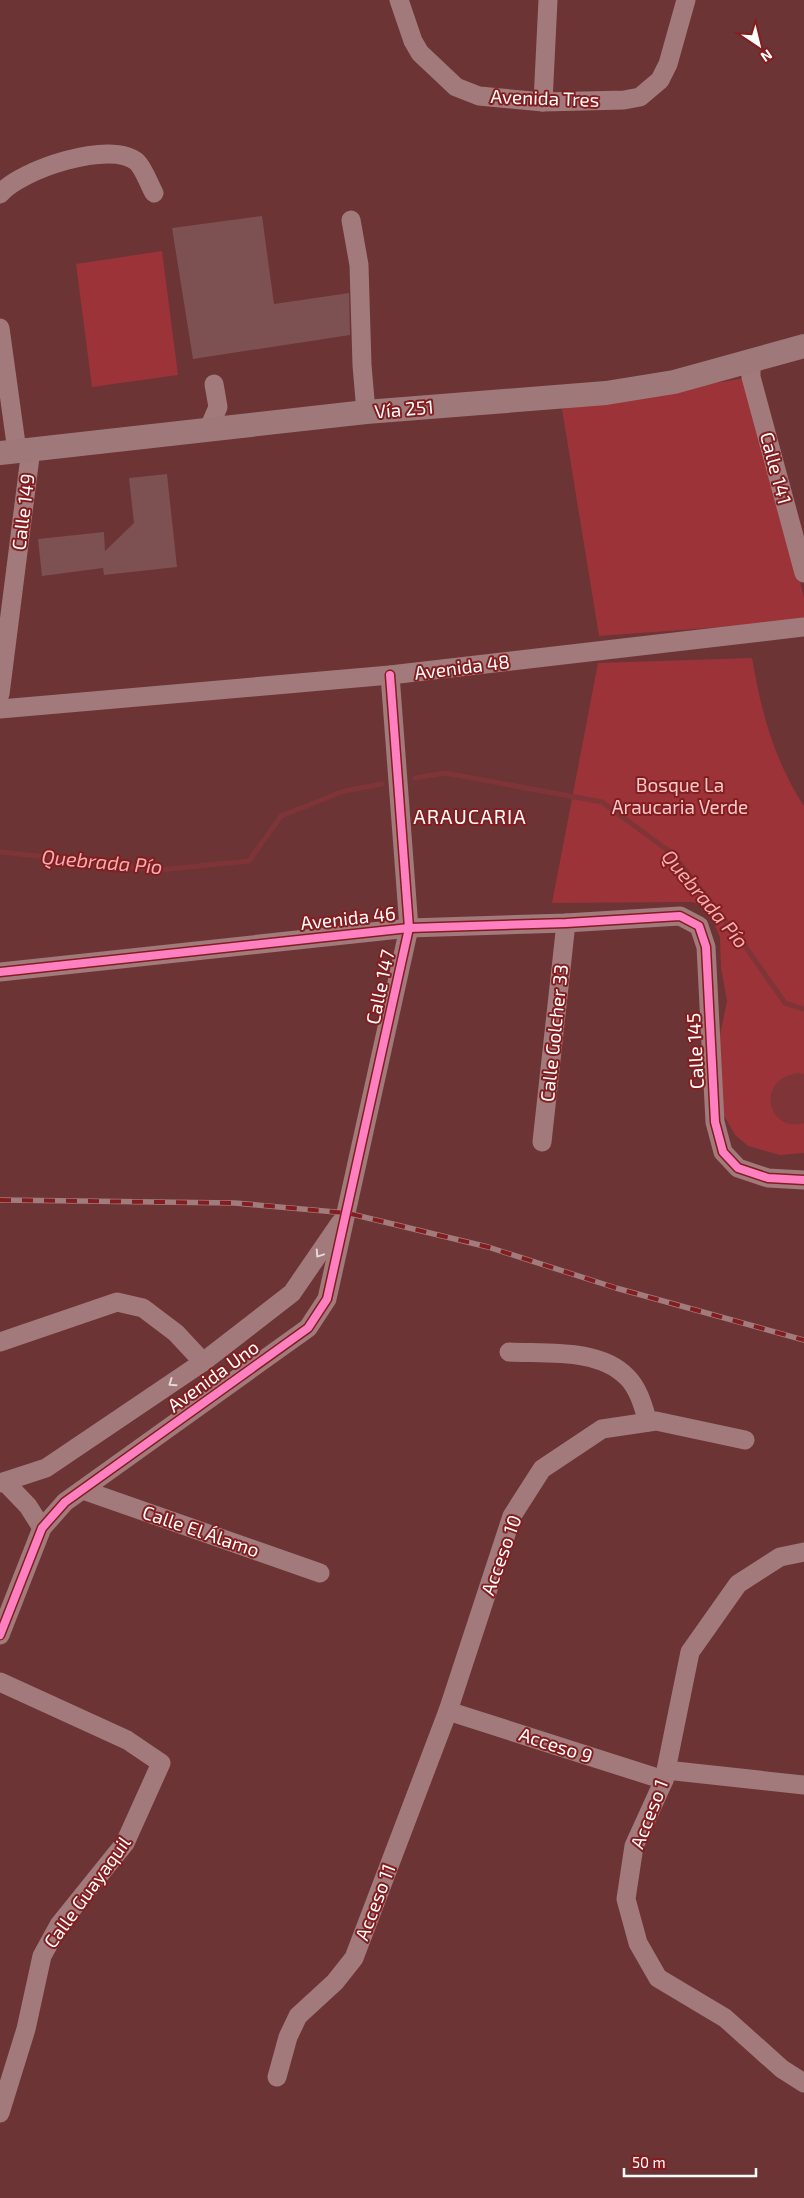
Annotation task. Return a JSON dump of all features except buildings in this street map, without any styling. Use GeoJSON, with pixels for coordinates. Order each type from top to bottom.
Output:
{"type":"FeatureCollection","features":[{"type":"Feature","properties":{"kind":"main road","name":"Vía 251"},"geometry":{"type":"LineString","coordinates":[[16,451],[366,412],[606,393],[674,382],[804,346]]}},
{"type":"Feature","properties":{"kind":"street","name":"Avenida Tres"},"geometry":{"type":"LineString","coordinates":[[399,0],[413,42],[420,53],[456,87],[478,96],[543,102],[624,100],[640,97],[660,80],[668,64],[686,0]]}},
{"type":"Feature","properties":{"kind":"street"},"geometry":{"type":"LineString","coordinates":[[543,102],[548,0]]}},
{"type":"Feature","properties":{"kind":"street"},"geometry":{"type":"LineString","coordinates":[[0,194],[17,179],[50,164],[86,156],[121,155],[137,162],[154,193]]}},
{"type":"Feature","properties":{"kind":"street"},"geometry":{"type":"LineString","coordinates":[[351,220],[359,265],[362,364],[366,412]]}},
{"type":"Feature","properties":{"kind":"street","name":"Calle 149"},"geometry":{"type":"LineString","coordinates":[[0,328],[16,451],[0,694]]}},
{"type":"Feature","properties":{"kind":"street","name":"Calle 141"},"geometry":{"type":"LineString","coordinates":[[751,362],[752,377],[804,573]]}},
{"type":"Feature","properties":{"kind":"street"},"geometry":{"type":"LineString","coordinates":[[209,428],[218,407],[214,384]]}},
{"type":"Feature","properties":{"kind":"street","name":"Avenida 48"},"geometry":{"type":"LineString","coordinates":[[0,709],[390,675],[804,627]]}},
{"type":"Feature","properties":{"kind":"street","name":"Calle 147"},"geometry":{"type":"LineString","coordinates":[[347,1213],[410,928],[390,675]]}},
{"type":"Feature","properties":{"kind":"street","name":"Avenida 46"},"geometry":{"type":"LineString","coordinates":[[0,972],[410,928],[566,923],[680,916],[699,926]]}},
{"type":"Feature","properties":{"kind":"street","name":"Calle Golcher 33"},"geometry":{"type":"LineString","coordinates":[[542,1142],[566,923]]}},
{"type":"Feature","properties":{"kind":"street","name":"Calle 145"},"geometry":{"type":"LineString","coordinates":[[699,926],[706,946],[715,1122],[724,1152],[738,1168],[768,1178],[804,1180]]}},
{"type":"Feature","properties":{"kind":"street","name":"Avenida Uno"},"geometry":{"type":"LineString","coordinates":[[347,1213],[327,1299],[308,1328],[65,1502],[42,1528],[29,1508],[3,1483],[46,1468],[203,1362],[292,1293],[347,1213]]}},
{"type":"Feature","properties":{"kind":"street"},"geometry":{"type":"LineString","coordinates":[[0,1342],[116,1302],[143,1308],[176,1333],[203,1362]]}},
{"type":"Feature","properties":{"kind":"street"},"geometry":{"type":"LineString","coordinates":[[509,1352],[588,1357],[609,1364],[627,1376],[638,1392],[648,1422]]}},
{"type":"Feature","properties":{"kind":"street","name":"Acceso 10"},"geometry":{"type":"LineString","coordinates":[[448,1711],[512,1516],[542,1469],[602,1429],[656,1420],[745,1440]]}},
{"type":"Feature","properties":{"kind":"street"},"geometry":{"type":"LineString","coordinates":[[46,1468],[32,1492],[29,1508],[42,1511],[65,1502]]}},
{"type":"Feature","properties":{"kind":"street","name":"Calle El Álamo"},"geometry":{"type":"LineString","coordinates":[[83,1490],[320,1573]]}},
{"type":"Feature","properties":{"kind":"street"},"geometry":{"type":"LineString","coordinates":[[0,1635],[42,1528]]}},
{"type":"Feature","properties":{"kind":"street","name":"Acceso 1"},"geometry":{"type":"LineString","coordinates":[[804,1552],[780,1558],[738,1584],[690,1652],[665,1775],[634,1846],[626,1899],[638,1943],[658,1978],[725,2018],[782,2069],[804,2084]]}},
{"type":"Feature","properties":{"kind":"street","name":"Calle Guayaquil"},"geometry":{"type":"LineString","coordinates":[[0,1682],[127,1740],[161,1763],[125,1843],[59,1925],[42,1956],[26,2029],[0,2113]]}},
{"type":"Feature","properties":{"kind":"street","name":"Acceso 9"},"geometry":{"type":"LineString","coordinates":[[448,1711],[665,1775],[804,1785]]}},
{"type":"Feature","properties":{"kind":"street","name":"Acceso 11"},"geometry":{"type":"LineString","coordinates":[[277,2077],[288,2037],[298,2016],[335,1982],[354,1958],[448,1711]]}},
{"type":"Feature","properties":{"kind":"green space"},"geometry":{"type":"Polygon","coordinates":[[[162,251],[178,375],[92,387],[76,264],[162,251]]]}},
{"type":"Feature","properties":{"kind":"green space"},"geometry":{"type":"Polygon","coordinates":[[[751,377],[804,598],[804,621],[599,636],[562,409],[751,377]]]}},
{"type":"Feature","properties":{"kind":"green space","name":"Bosque La Araucaria Verde"},"geometry":{"type":"Polygon","coordinates":[[[752,658],[764,716],[770,735],[784,771],[804,806],[804,1153],[780,1155],[748,1146],[735,1135],[722,1112],[719,1040],[727,1001],[721,968],[720,937],[707,908],[692,902],[552,903],[598,663],[752,658]]]}},
{"type":"Feature","properties":{"kind":"shaded area"},"geometry":{"type":"Polygon","coordinates":[[[798,1073],[804,1074],[804,1123],[792,1124],[782,1121],[775,1114],[771,1104],[771,1094],[775,1085],[784,1077],[798,1073]]]}},
{"type":"Feature","properties":{"kind":"waterway","name":"Quebrada Pío"},"geometry":{"type":"LineString","coordinates":[[415,778],[445,773],[602,802],[673,854],[742,942],[785,1003],[804,1009]]}},
{"type":"Feature","properties":{"kind":"waterway","name":"Quebrada Pío"},"geometry":{"type":"LineString","coordinates":[[2,852],[159,870],[249,861],[281,816],[344,791],[382,784]]}},
{"type":"Feature","properties":{"kind":"railway"},"geometry":{"type":"LineString","coordinates":[[0,1200],[235,1203],[347,1213],[488,1247],[616,1288],[804,1340]]}},
{"type":"Feature","properties":{"kind":"cycle path"},"geometry":{"type":"LineString","coordinates":[[0,1635],[42,1528],[65,1502],[308,1328],[327,1299],[409,928],[390,675]]}},
{"type":"Feature","properties":{"kind":"cycle path"},"geometry":{"type":"LineString","coordinates":[[0,972],[409,928],[566,923],[680,916],[699,926],[706,947],[715,1122],[723,1152],[738,1168],[768,1178],[804,1180]]}},
{"type":"Feature","properties":{"kind":"district","name":"ARAUCARIA"},"geometry":{"type":"Point","coordinates":[470,817]}}]}
